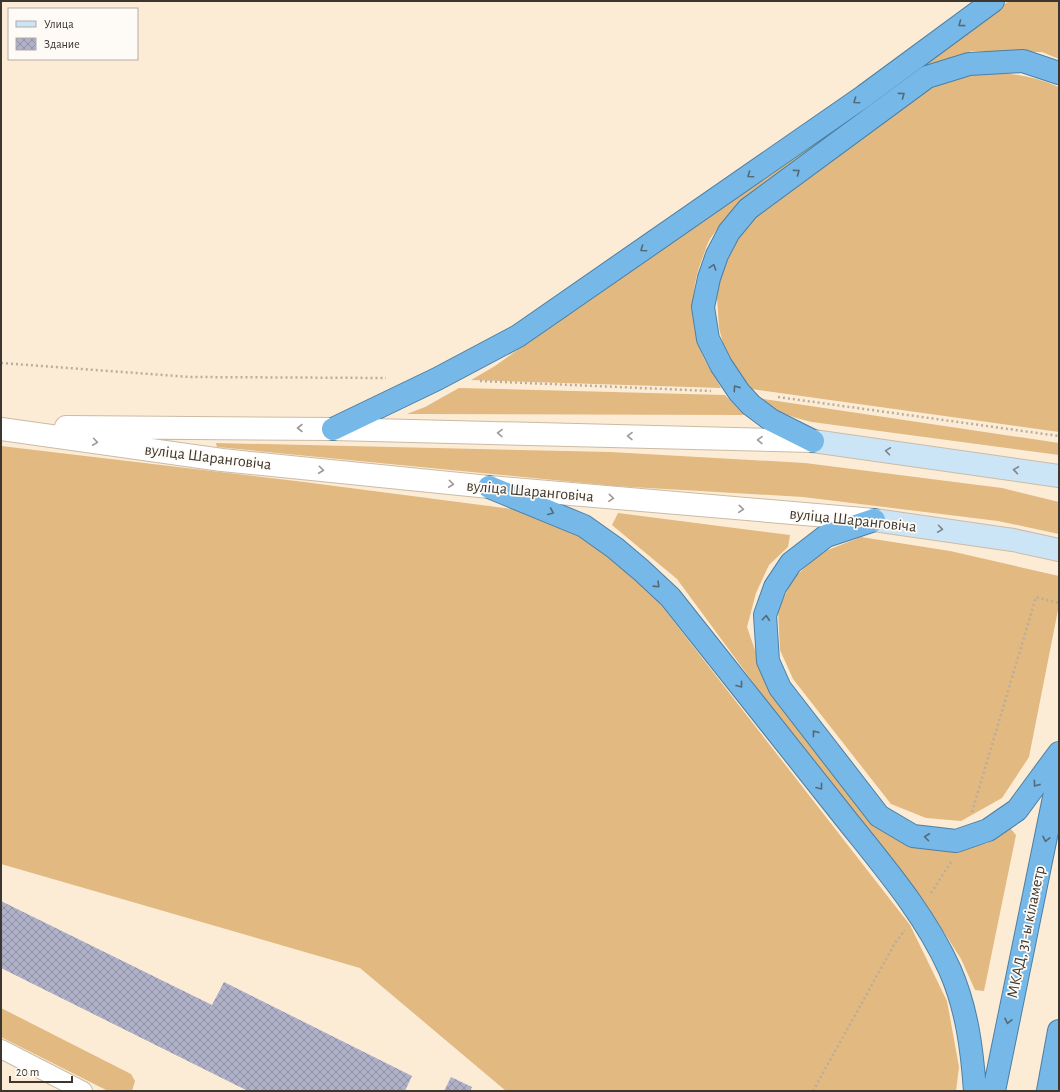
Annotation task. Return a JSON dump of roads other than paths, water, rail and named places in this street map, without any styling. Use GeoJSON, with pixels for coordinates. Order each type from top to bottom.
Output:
{"type":"FeatureCollection","features":[{"type":"Feature","properties":{"kind":"highway"},"geometry":{"type":"LineString","coordinates":[[333,429],[437,379],[518,336],[864,96],[992,1]]}},
{"type":"Feature","properties":{"kind":"highway"},"geometry":{"type":"LineString","coordinates":[[813,441],[771,420],[751,405],[739,392],[721,366],[708,339],[703,307],[709,278],[716,255],[729,232],[748,209],[926,77],[969,64],[1023,61],[1059,73]]}},
{"type":"Feature","properties":{"kind":"highway"},"geometry":{"type":"LineString","coordinates":[[489,488],[584,526],[615,548],[670,597],[883,866],[924,922],[950,970],[964,1011],[972,1057],[975,1091]]}},
{"type":"Feature","properties":{"kind":"highway"},"geometry":{"type":"LineString","coordinates":[[874,520],[826,536],[791,563],[775,587],[765,616],[768,661],[780,688],[879,816],[913,836],[956,841],[988,830],[1017,810],[1059,753]]}},
{"type":"Feature","properties":{"kind":"highway","name":"МКАД, 31-ы кіламетр"},"geometry":{"type":"LineString","coordinates":[[994,1091],[1059,773]]}},
{"type":"Feature","properties":{"kind":"highway"},"geometry":{"type":"LineString","coordinates":[[1048,1091],[1059,1031]]}},
{"type":"Feature","properties":{"kind":"main road","name":"вуліца Шаранговіча"},"geometry":{"type":"LineString","coordinates":[[813,441],[1059,476]]}},
{"type":"Feature","properties":{"kind":"main road","name":"вуліца Шаранговіча"},"geometry":{"type":"LineString","coordinates":[[874,520],[1013,540],[1059,550]]}},
{"type":"Feature","properties":{"kind":"street","name":"вуліца Шаранговіча"},"geometry":{"type":"LineString","coordinates":[[1,428],[333,429],[813,441]]}},
{"type":"Feature","properties":{"kind":"street","name":"вуліца Шаранговіча"},"geometry":{"type":"LineString","coordinates":[[1,428],[222,460],[489,488],[874,520]]}},
{"type":"Feature","properties":{"kind":"street"},"geometry":{"type":"LineString","coordinates":[[1,1049],[83,1091]]}}]}
